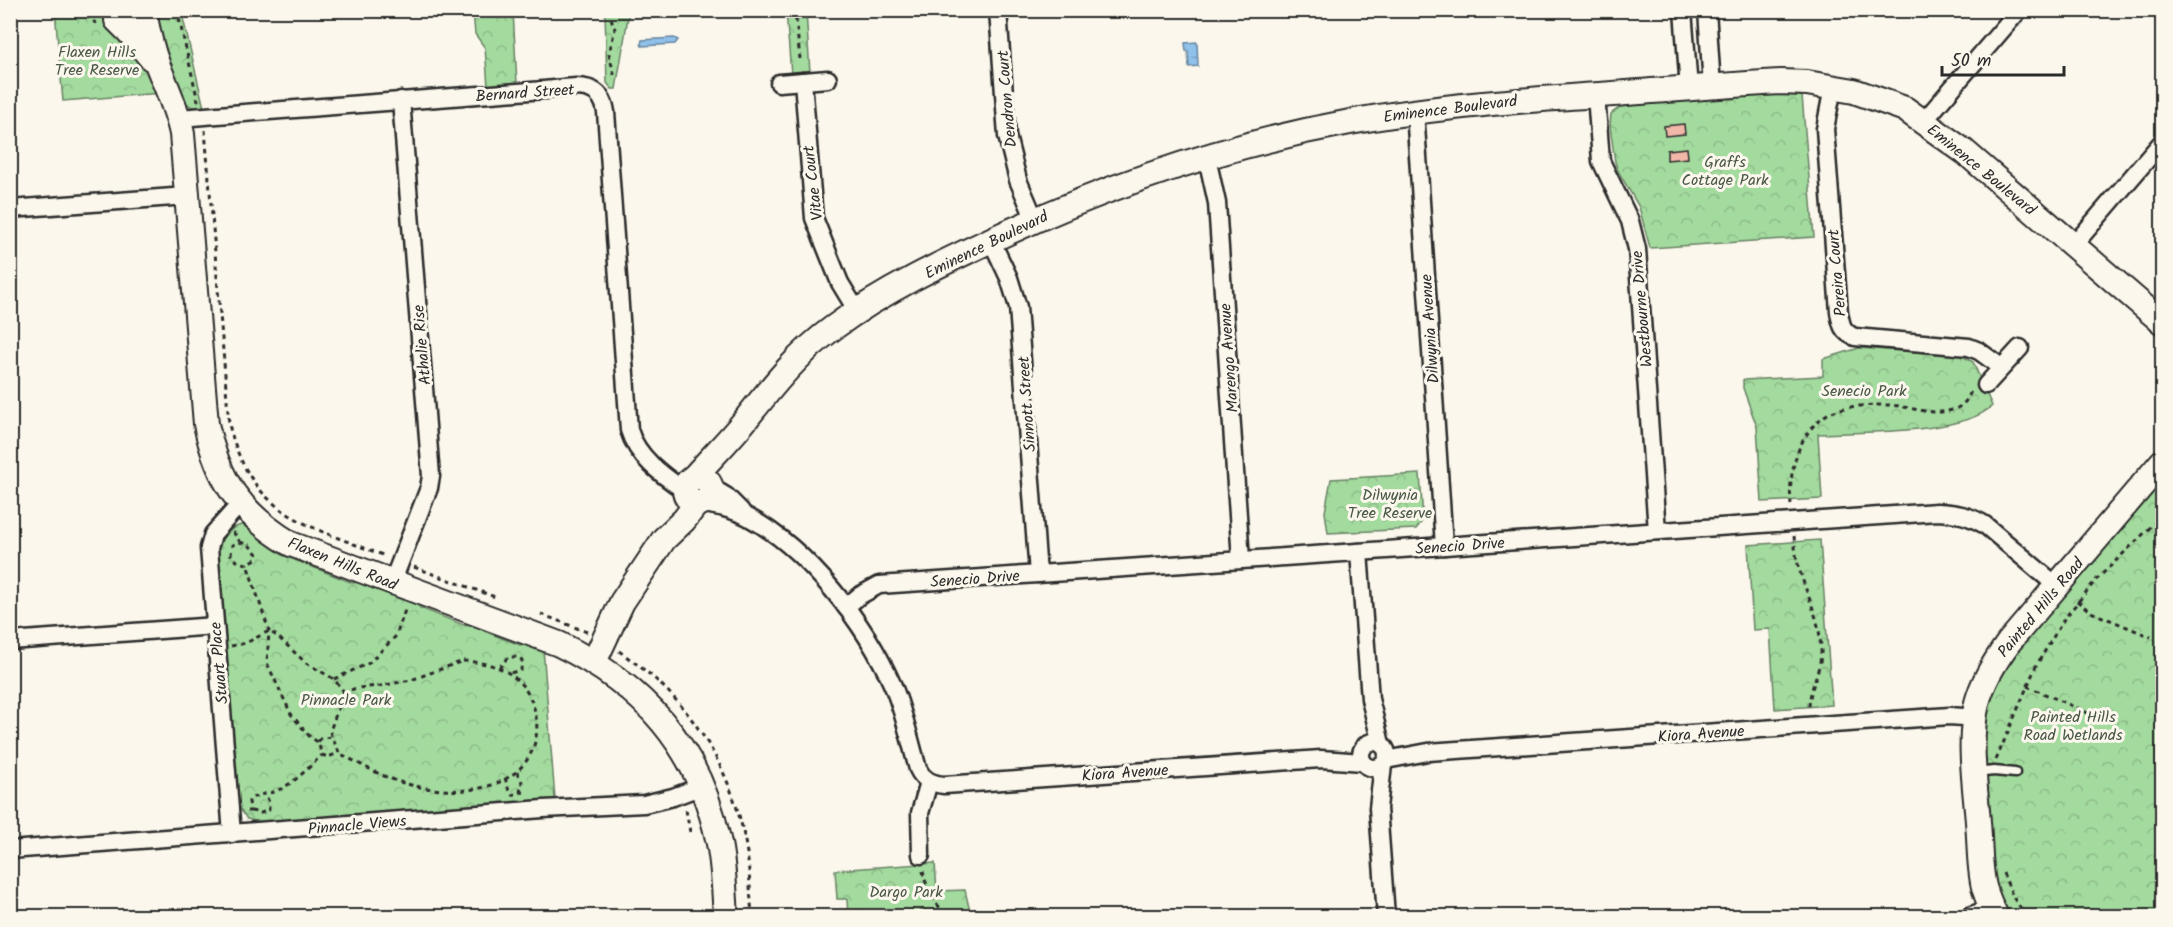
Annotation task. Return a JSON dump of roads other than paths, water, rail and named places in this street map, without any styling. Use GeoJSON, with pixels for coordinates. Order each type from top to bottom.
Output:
{"type":"FeatureCollection","features":[{"type":"Feature","properties":{"kind":"street"},"geometry":{"type":"LineString","coordinates":[[110,15],[132,19],[143,10]]}},
{"type":"Feature","properties":{"kind":"street","name":"Flaxen Hills Road"},"geometry":{"type":"LineString","coordinates":[[143,10],[158,67],[179,118],[206,424],[217,466],[227,485],[240,504],[257,520],[291,544],[559,644],[587,658],[633,691],[672,733],[702,786],[719,840],[726,916]]}},
{"type":"Feature","properties":{"kind":"street","name":"Dendron Court"},"geometry":{"type":"LineString","coordinates":[[998,10],[1007,136],[1018,180],[1035,220]]}},
{"type":"Feature","properties":{"kind":"street"},"geometry":{"type":"LineString","coordinates":[[1683,10],[1701,88]]}},
{"type":"Feature","properties":{"kind":"street"},"geometry":{"type":"LineString","coordinates":[[1701,88],[1707,10]]}},
{"type":"Feature","properties":{"kind":"street"},"geometry":{"type":"LineString","coordinates":[[1924,122],[2019,10]]}},
{"type":"Feature","properties":{"kind":"street","name":"Flaxen Hills Road"},"geometry":{"type":"LineString","coordinates":[[110,15],[142,45],[158,67]]}},
{"type":"Feature","properties":{"kind":"street"},"geometry":{"type":"LineString","coordinates":[[779,83],[828,79]]}},
{"type":"Feature","properties":{"kind":"street","name":"Vitae Court"},"geometry":{"type":"LineString","coordinates":[[803,81],[814,218],[840,283],[858,311]]}},
{"type":"Feature","properties":{"kind":"street","name":"Eminence Boulevard"},"geometry":{"type":"LineString","coordinates":[[587,658],[592,634],[604,618],[622,602],[664,539],[684,520],[697,490],[722,470],[741,425],[788,368],[832,328],[858,311],[949,261],[1035,220],[1109,190],[1207,158],[1314,130],[1415,111],[1513,100],[1781,82],[1833,87],[1883,100],[1905,109],[1924,122],[1965,152],[2163,322]]}},
{"type":"Feature","properties":{"kind":"street","name":"Pereira Court"},"geometry":{"type":"LineString","coordinates":[[1833,87],[1825,129],[1839,312],[1844,331],[1855,337],[1969,347],[1979,351],[2001,367]]}},
{"type":"Feature","properties":{"kind":"street","name":"Bernard Street"},"geometry":{"type":"LineString","coordinates":[[179,118],[581,88],[590,88],[602,96],[606,112],[627,420],[636,448],[667,479],[697,490]]}},
{"type":"Feature","properties":{"kind":"street","name":"Westbourne Drive"},"geometry":{"type":"LineString","coordinates":[[1596,95],[1601,161],[1605,173],[1624,205],[1637,249],[1657,531]]}},
{"type":"Feature","properties":{"kind":"street","name":"Athalie Rise"},"geometry":{"type":"LineString","coordinates":[[401,100],[431,477],[402,587]]}},
{"type":"Feature","properties":{"kind":"street","name":"Dilwynia Avenue"},"geometry":{"type":"LineString","coordinates":[[1415,111],[1444,546]]}},
{"type":"Feature","properties":{"kind":"street"},"geometry":{"type":"LineString","coordinates":[[2073,246],[2163,142]]}},
{"type":"Feature","properties":{"kind":"street","name":"Marengo Avenue"},"geometry":{"type":"LineString","coordinates":[[1207,158],[1217,203],[1241,560]]}},
{"type":"Feature","properties":{"kind":"street"},"geometry":{"type":"LineString","coordinates":[[10,209],[187,196]]}},
{"type":"Feature","properties":{"kind":"street","name":"Sinnott Street"},"geometry":{"type":"LineString","coordinates":[[991,240],[1009,278],[1018,307],[1038,574]]}},
{"type":"Feature","properties":{"kind":"street"},"geometry":{"type":"LineString","coordinates":[[1979,387],[2020,348]]}},
{"type":"Feature","properties":{"kind":"street","name":"Painted Hills Road"},"geometry":{"type":"LineString","coordinates":[[1994,912],[1982,872],[1984,772],[1975,718],[1982,688],[1997,658],[2163,462]]}},
{"type":"Feature","properties":{"kind":"street"},"geometry":{"type":"LineString","coordinates":[[697,490],[721,507],[746,516],[771,531],[815,569],[846,608],[880,659],[903,712],[918,769],[922,777],[929,782],[920,813],[921,855]]}},
{"type":"Feature","properties":{"kind":"street","name":"Stuart Place"},"geometry":{"type":"LineString","coordinates":[[232,834],[209,543],[213,534],[240,504]]}},
{"type":"Feature","properties":{"kind":"street","name":"Senecio Drive"},"geometry":{"type":"LineString","coordinates":[[846,608],[867,591],[879,585],[1937,512],[1965,514],[1985,525],[2057,586]]}},
{"type":"Feature","properties":{"kind":"street"},"geometry":{"type":"LineString","coordinates":[[1359,552],[1386,916]]}},
{"type":"Feature","properties":{"kind":"street"},"geometry":{"type":"LineString","coordinates":[[10,641],[215,626]]}},
{"type":"Feature","properties":{"kind":"street","name":"Kiora Avenue"},"geometry":{"type":"LineString","coordinates":[[929,782],[944,785],[1950,716],[1975,718]]}},
{"type":"Feature","properties":{"kind":"street","name":"Pinnacle Views"},"geometry":{"type":"LineString","coordinates":[[10,850],[533,810],[644,804],[673,797],[702,786]]}},
{"type":"Feature","properties":{"kind":"street"},"geometry":{"type":"LineString","coordinates":[[1969,916],[1994,912]]}},
{"type":"Feature","properties":{"kind":"lane"},"geometry":{"type":"LineString","coordinates":[[1984,772],[2014,772]]}},
{"type":"Feature","properties":{"kind":"water"},"geometry":{"type":"Polygon","coordinates":[[[674,38],[678,40],[675,44],[642,46],[641,44],[642,40],[674,38]]]}},
{"type":"Feature","properties":{"kind":"water"},"geometry":{"type":"Polygon","coordinates":[[[1197,42],[1198,66],[1189,67],[1185,43],[1197,42]]]}},
{"type":"Feature","properties":{"kind":"park label","name":"Flaxen Hills Tree Reserve"},"geometry":{"type":"Point","coordinates":[97,60]}},
{"type":"Feature","properties":{"kind":"park label","name":"Graffs Cottage Park"},"geometry":{"type":"Point","coordinates":[1725,170]}},
{"type":"Feature","properties":{"kind":"park label","name":"Senecio Park"},"geometry":{"type":"Point","coordinates":[1864,390]}},
{"type":"Feature","properties":{"kind":"park label","name":"Dilwynia Tree Reserve"},"geometry":{"type":"Point","coordinates":[1390,503]}},
{"type":"Feature","properties":{"kind":"park label","name":"Pinnacle Park"},"geometry":{"type":"Point","coordinates":[346,699]}},
{"type":"Feature","properties":{"kind":"park label","name":"Painted Hills Road Wetlands"},"geometry":{"type":"Point","coordinates":[2073,725]}},
{"type":"Feature","properties":{"kind":"park label","name":"Dargo Park"},"geometry":{"type":"Point","coordinates":[906,891]}}]}
